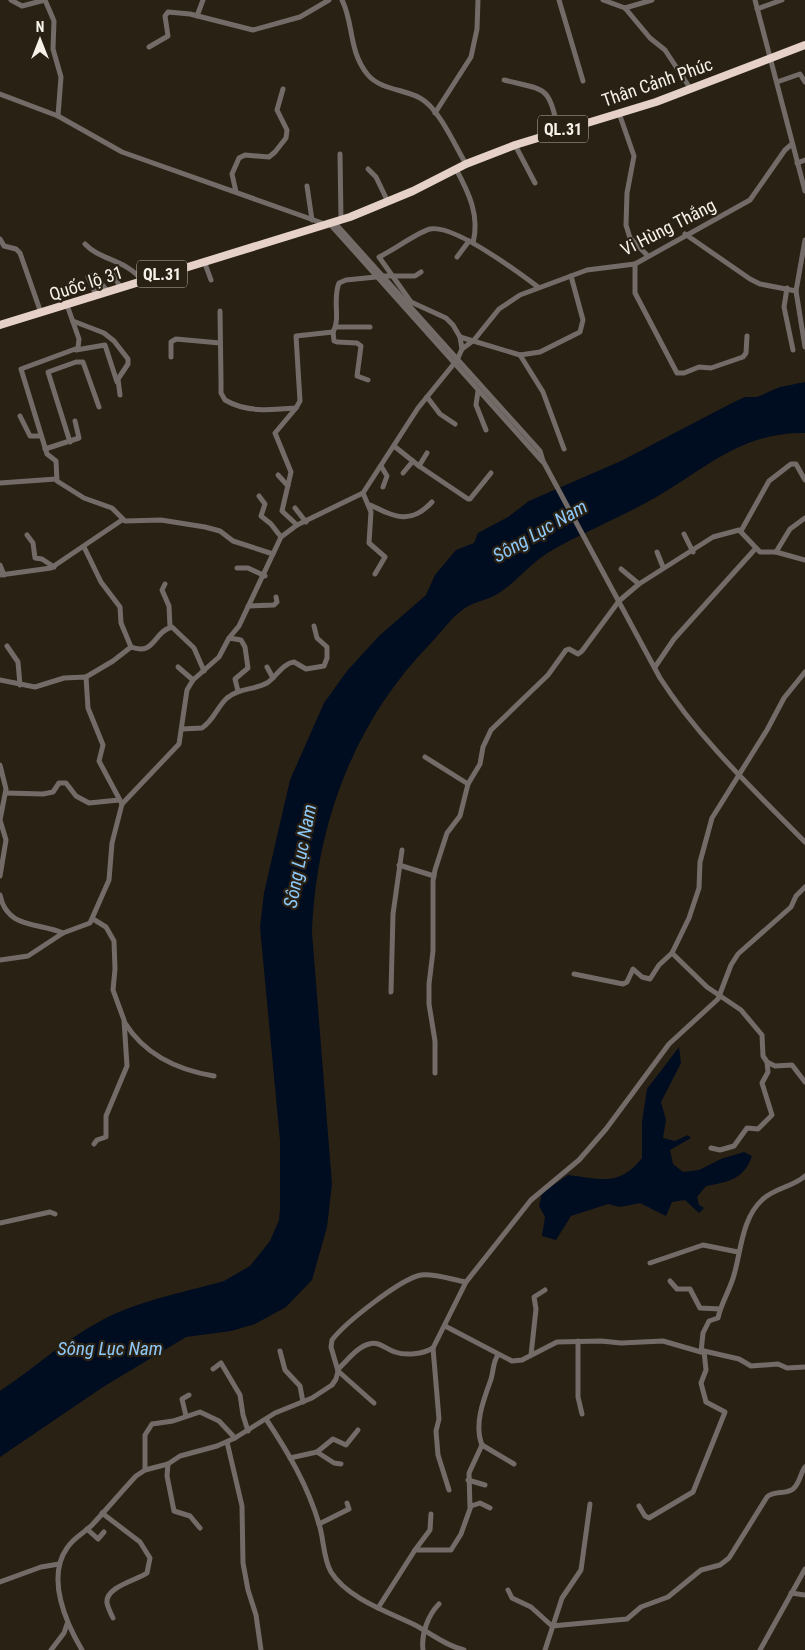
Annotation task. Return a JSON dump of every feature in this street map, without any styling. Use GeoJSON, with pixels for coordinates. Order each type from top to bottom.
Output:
{"type":"FeatureCollection","features":[{"type":"Feature","properties":{"kind":"highway","name":"Thân Cảnh Phúc"},"geometry":{"type":"LineString","coordinates":[[332,222],[388,202],[466,164],[515,145],[619,113],[805,45]]}},
{"type":"Feature","properties":{"kind":"highway","name":"Quốc lộ 31"},"geometry":{"type":"LineString","coordinates":[[0,325],[332,222]]}},
{"type":"Feature","properties":{"kind":"street"},"geometry":{"type":"LineString","coordinates":[[11,0],[22,6],[45,0],[53,18],[53,49],[61,77],[58,116]]}},
{"type":"Feature","properties":{"kind":"street"},"geometry":{"type":"LineString","coordinates":[[197,16],[203,0]]}},
{"type":"Feature","properties":{"kind":"street"},"geometry":{"type":"LineString","coordinates":[[149,47],[168,36],[165,16],[167,13],[197,16],[257,30],[300,17],[328,0]]}},
{"type":"Feature","properties":{"kind":"street"},"geometry":{"type":"LineString","coordinates":[[342,0],[353,46],[367,74],[381,85],[421,98],[435,113],[466,164]]}},
{"type":"Feature","properties":{"kind":"street"},"geometry":{"type":"LineString","coordinates":[[435,113],[471,56],[477,29],[478,0]]}},
{"type":"Feature","properties":{"kind":"street"},"geometry":{"type":"LineString","coordinates":[[559,0],[583,81]]}},
{"type":"Feature","properties":{"kind":"street"},"geometry":{"type":"LineString","coordinates":[[603,0],[625,8],[650,38],[669,54],[690,88]]}},
{"type":"Feature","properties":{"kind":"street"},"geometry":{"type":"LineString","coordinates":[[625,8],[652,0]]}},
{"type":"Feature","properties":{"kind":"street"},"geometry":{"type":"LineString","coordinates":[[755,0],[805,192]]}},
{"type":"Feature","properties":{"kind":"street"},"geometry":{"type":"LineString","coordinates":[[757,10],[782,0]]}},
{"type":"Feature","properties":{"kind":"street"},"geometry":{"type":"LineString","coordinates":[[777,82],[800,74],[805,82]]}},
{"type":"Feature","properties":{"kind":"street"},"geometry":{"type":"LineString","coordinates":[[504,80],[545,92],[551,100],[559,130]]}},
{"type":"Feature","properties":{"kind":"street"},"geometry":{"type":"LineString","coordinates":[[236,192],[232,174],[239,158],[242,155],[269,157],[286,138],[287,130],[277,110],[283,89]]}},
{"type":"Feature","properties":{"kind":"street"},"geometry":{"type":"LineString","coordinates":[[0,94],[58,116],[122,152],[312,220],[332,222]]}},
{"type":"Feature","properties":{"kind":"street"},"geometry":{"type":"LineString","coordinates":[[619,113],[634,156],[627,193],[626,225],[630,238],[648,256]]}},
{"type":"Feature","properties":{"kind":"street","name":"Vi Hùng Thắng"},"geometry":{"type":"LineString","coordinates":[[462,349],[474,340],[508,302],[538,287],[597,268],[635,264],[686,234],[753,199],[785,150],[792,144]]}},
{"type":"Feature","properties":{"kind":"street"},"geometry":{"type":"LineString","coordinates":[[515,145],[535,183]]}},
{"type":"Feature","properties":{"kind":"street"},"geometry":{"type":"LineString","coordinates":[[340,154],[332,222],[337,230],[540,452],[543,461],[673,698],[738,776],[805,842]]}},
{"type":"Feature","properties":{"kind":"street"},"geometry":{"type":"LineString","coordinates":[[797,163],[805,160]]}},
{"type":"Feature","properties":{"kind":"street"},"geometry":{"type":"LineString","coordinates":[[368,169],[376,177],[388,202]]}},
{"type":"Feature","properties":{"kind":"street"},"geometry":{"type":"LineString","coordinates":[[456,169],[473,204],[476,226],[471,242],[457,257]]}},
{"type":"Feature","properties":{"kind":"street"},"geometry":{"type":"LineString","coordinates":[[307,186],[312,220]]}},
{"type":"Feature","properties":{"kind":"street"},"geometry":{"type":"LineString","coordinates":[[337,230],[350,217]]}},
{"type":"Feature","properties":{"kind":"street"},"geometry":{"type":"LineString","coordinates":[[311,228],[337,230]]}},
{"type":"Feature","properties":{"kind":"street"},"geometry":{"type":"LineString","coordinates":[[6,793],[43,794],[53,792],[59,783],[66,783],[76,796],[89,803],[120,802],[176,747],[182,729],[184,697],[193,680],[219,657],[229,638],[239,626],[281,538],[297,525],[363,494],[428,397],[456,362],[462,349],[460,337],[446,318],[411,302],[379,257],[428,229],[448,231],[471,242],[507,264],[538,287]]}},
{"type":"Feature","properties":{"kind":"street"},"geometry":{"type":"LineString","coordinates":[[686,234],[750,279],[760,284],[796,291]]}},
{"type":"Feature","properties":{"kind":"street"},"geometry":{"type":"LineString","coordinates":[[0,238],[4,246],[16,249],[20,253],[41,313]]}},
{"type":"Feature","properties":{"kind":"street"},"geometry":{"type":"LineString","coordinates":[[805,240],[796,291],[805,347]]}},
{"type":"Feature","properties":{"kind":"street"},"geometry":{"type":"LineString","coordinates":[[85,244],[94,251],[127,266],[143,281]]}},
{"type":"Feature","properties":{"kind":"street"},"geometry":{"type":"LineString","coordinates":[[204,261],[211,280]]}},
{"type":"Feature","properties":{"kind":"street"},"geometry":{"type":"LineString","coordinates":[[635,264],[635,293],[677,373],[684,373],[699,367],[711,368],[743,357],[746,353],[747,336]]}},
{"type":"Feature","properties":{"kind":"street"},"geometry":{"type":"LineString","coordinates":[[111,272],[121,288]]}},
{"type":"Feature","properties":{"kind":"street"},"geometry":{"type":"LineString","coordinates":[[368,380],[357,376],[361,362],[361,346],[357,343],[334,341],[335,301],[339,284],[346,280],[379,276],[415,276],[421,272]]}},
{"type":"Feature","properties":{"kind":"street"},"geometry":{"type":"LineString","coordinates":[[94,274],[108,292]]}},
{"type":"Feature","properties":{"kind":"street"},"geometry":{"type":"LineString","coordinates":[[460,337],[520,355],[540,352],[582,331],[583,320],[571,276]]}},
{"type":"Feature","properties":{"kind":"street"},"geometry":{"type":"LineString","coordinates":[[88,277],[96,295]]}},
{"type":"Feature","properties":{"kind":"street"},"geometry":{"type":"LineString","coordinates":[[787,288],[784,307],[793,350]]}},
{"type":"Feature","properties":{"kind":"street"},"geometry":{"type":"LineString","coordinates":[[67,305],[79,339],[80,346],[76,350]]}},
{"type":"Feature","properties":{"kind":"street"},"geometry":{"type":"LineString","coordinates":[[220,311],[221,393],[225,400],[248,408],[263,410],[296,408]]}},
{"type":"Feature","properties":{"kind":"street"},"geometry":{"type":"LineString","coordinates":[[73,321],[104,333],[114,341],[128,359],[128,364],[117,382]]}},
{"type":"Feature","properties":{"kind":"street"},"geometry":{"type":"LineString","coordinates":[[297,525],[282,511],[290,467],[275,433],[300,401],[296,336],[370,327]]}},
{"type":"Feature","properties":{"kind":"street"},"geometry":{"type":"LineString","coordinates":[[171,357],[171,342],[176,339],[220,343]]}},
{"type":"Feature","properties":{"kind":"street"},"geometry":{"type":"LineString","coordinates":[[56,479],[56,461],[48,456],[45,449],[21,369],[25,366],[76,350],[105,345],[120,395]]}},
{"type":"Feature","properties":{"kind":"street"},"geometry":{"type":"LineString","coordinates":[[520,355],[543,392],[564,449]]}},
{"type":"Feature","properties":{"kind":"street"},"geometry":{"type":"LineString","coordinates":[[70,442],[48,372],[76,362],[83,362],[99,407]]}},
{"type":"Feature","properties":{"kind":"street"},"geometry":{"type":"LineString","coordinates":[[456,362],[478,391],[543,461]]}},
{"type":"Feature","properties":{"kind":"street"},"geometry":{"type":"LineString","coordinates":[[478,391],[476,405],[486,430]]}},
{"type":"Feature","properties":{"kind":"street"},"geometry":{"type":"LineString","coordinates":[[428,397],[445,418],[455,424]]}},
{"type":"Feature","properties":{"kind":"street"},"geometry":{"type":"LineString","coordinates":[[20,416],[30,436],[41,436]]}},
{"type":"Feature","properties":{"kind":"street"},"geometry":{"type":"LineString","coordinates":[[45,449],[70,442],[79,437],[75,421]]}},
{"type":"Feature","properties":{"kind":"street"},"geometry":{"type":"LineString","coordinates":[[394,446],[419,466],[468,499],[470,499],[490,473]]}},
{"type":"Feature","properties":{"kind":"street"},"geometry":{"type":"LineString","coordinates":[[419,466],[427,453]]}},
{"type":"Feature","properties":{"kind":"street"},"geometry":{"type":"LineString","coordinates":[[403,473],[413,461]]}},
{"type":"Feature","properties":{"kind":"street"},"geometry":{"type":"LineString","coordinates":[[742,531],[769,481],[776,475],[796,464],[805,480]]}},
{"type":"Feature","properties":{"kind":"street"},"geometry":{"type":"LineString","coordinates":[[381,466],[387,476],[383,487]]}},
{"type":"Feature","properties":{"kind":"street"},"geometry":{"type":"LineString","coordinates":[[278,475],[288,486]]}},
{"type":"Feature","properties":{"kind":"street"},"geometry":{"type":"LineString","coordinates":[[0,483],[56,479],[84,498],[112,508],[122,520]]}},
{"type":"Feature","properties":{"kind":"street"},"geometry":{"type":"LineString","coordinates":[[363,494],[370,505],[369,543],[385,556],[375,574]]}},
{"type":"Feature","properties":{"kind":"street"},"geometry":{"type":"LineString","coordinates":[[259,496],[264,504],[262,518],[271,524],[281,538]]}},
{"type":"Feature","properties":{"kind":"street"},"geometry":{"type":"LineString","coordinates":[[370,505],[407,517],[420,514],[432,502]]}},
{"type":"Feature","properties":{"kind":"street"},"geometry":{"type":"LineString","coordinates":[[295,508],[306,522]]}},
{"type":"Feature","properties":{"kind":"street"},"geometry":{"type":"LineString","coordinates":[[776,552],[790,529],[805,518]]}},
{"type":"Feature","properties":{"kind":"street"},"geometry":{"type":"LineString","coordinates":[[0,565],[2,575],[40,571],[54,567],[122,520],[161,520],[205,527],[220,532],[233,541],[273,554]]}},
{"type":"Feature","properties":{"kind":"street"},"geometry":{"type":"LineString","coordinates":[[435,1073],[435,1041],[429,1004],[433,941],[434,876],[447,833],[460,816],[468,784],[480,764],[483,747],[491,730],[548,676],[566,650],[569,649],[578,654],[582,651],[619,601],[638,584],[663,567],[693,552],[713,537],[735,530],[742,531],[756,548],[763,553],[776,552],[805,560]]}},
{"type":"Feature","properties":{"kind":"street"},"geometry":{"type":"LineString","coordinates":[[684,534],[693,552]]}},
{"type":"Feature","properties":{"kind":"street"},"geometry":{"type":"LineString","coordinates":[[27,535],[33,543],[35,558],[42,559],[54,567]]}},
{"type":"Feature","properties":{"kind":"street"},"geometry":{"type":"LineString","coordinates":[[84,547],[101,582],[120,607],[121,623],[131,647]]}},
{"type":"Feature","properties":{"kind":"street"},"geometry":{"type":"LineString","coordinates":[[655,667],[674,639],[756,548]]}},
{"type":"Feature","properties":{"kind":"street"},"geometry":{"type":"LineString","coordinates":[[657,552],[663,567]]}},
{"type":"Feature","properties":{"kind":"street"},"geometry":{"type":"LineString","coordinates":[[237,568],[248,568],[264,576]]}},
{"type":"Feature","properties":{"kind":"street"},"geometry":{"type":"LineString","coordinates":[[621,569],[638,584]]}},
{"type":"Feature","properties":{"kind":"street"},"geometry":{"type":"LineString","coordinates":[[165,584],[162,590],[169,606],[170,628]]}},
{"type":"Feature","properties":{"kind":"street"},"geometry":{"type":"LineString","coordinates":[[248,606],[274,604],[277,602],[276,597]]}},
{"type":"Feature","properties":{"kind":"street"},"geometry":{"type":"LineString","coordinates":[[182,729],[194,730],[207,724],[224,701],[238,691],[262,685],[273,678],[290,662],[306,669],[324,666],[327,658],[327,647],[317,638],[314,626]]}},
{"type":"Feature","properties":{"kind":"street"},"geometry":{"type":"LineString","coordinates":[[131,647],[144,650],[170,628]]}},
{"type":"Feature","properties":{"kind":"street"},"geometry":{"type":"LineString","coordinates":[[170,628],[174,628],[194,648],[204,671]]}},
{"type":"Feature","properties":{"kind":"street"},"geometry":{"type":"LineString","coordinates":[[229,638],[241,640],[245,647],[248,668],[235,678],[238,691]]}},
{"type":"Feature","properties":{"kind":"street"},"geometry":{"type":"LineString","coordinates":[[7,646],[18,662],[20,685]]}},
{"type":"Feature","properties":{"kind":"street"},"geometry":{"type":"LineString","coordinates":[[0,680],[35,687],[64,678],[86,677],[113,661],[131,647]]}},
{"type":"Feature","properties":{"kind":"street"},"geometry":{"type":"LineString","coordinates":[[178,667],[193,680]]}},
{"type":"Feature","properties":{"kind":"street"},"geometry":{"type":"LineString","coordinates":[[267,667],[273,678]]}},
{"type":"Feature","properties":{"kind":"street"},"geometry":{"type":"LineString","coordinates":[[574,974],[623,984],[627,982],[630,971],[633,969],[642,977],[650,979],[659,965],[672,953],[689,918],[699,888],[700,862],[710,823],[784,698],[805,672]]}},
{"type":"Feature","properties":{"kind":"street"},"geometry":{"type":"LineString","coordinates":[[0,960],[28,956],[62,933],[84,926],[93,919],[110,877],[112,843],[120,802],[99,761],[103,745],[88,708],[86,677]]}},
{"type":"Feature","properties":{"kind":"street"},"geometry":{"type":"LineString","coordinates":[[425,758],[468,784]]}},
{"type":"Feature","properties":{"kind":"street"},"geometry":{"type":"LineString","coordinates":[[0,765],[6,793],[0,820],[6,840],[0,876]]}},
{"type":"Feature","properties":{"kind":"street"},"geometry":{"type":"LineString","coordinates":[[392,992],[390,974],[393,961],[393,914],[402,850]]}},
{"type":"Feature","properties":{"kind":"street"},"geometry":{"type":"LineString","coordinates":[[399,865],[434,876]]}},
{"type":"Feature","properties":{"kind":"street"},"geometry":{"type":"LineString","coordinates":[[449,1490],[438,1455],[436,1431],[439,1419],[433,1348],[466,1282],[525,1206],[579,1160],[606,1129],[669,1044],[720,997],[729,970],[738,954],[791,907],[796,896],[805,887]]}},
{"type":"Feature","properties":{"kind":"street"},"geometry":{"type":"LineString","coordinates":[[0,895],[3,908],[13,918],[22,923],[45,926],[62,933]]}},
{"type":"Feature","properties":{"kind":"street"},"geometry":{"type":"LineString","coordinates":[[93,919],[106,927],[114,940],[115,970],[113,990],[124,1020],[137,1040],[155,1054],[182,1070],[214,1076]]}},
{"type":"Feature","properties":{"kind":"street"},"geometry":{"type":"LineString","coordinates":[[672,953],[691,973],[720,997],[738,1007],[760,1033],[763,1056],[767,1062],[768,1072],[762,1083],[772,1116],[758,1128],[747,1128],[734,1146],[720,1150],[711,1148]]}},
{"type":"Feature","properties":{"kind":"street"},"geometry":{"type":"LineString","coordinates":[[94,1144],[97,1140],[106,1137],[106,1116],[127,1069],[124,1020]]}},
{"type":"Feature","properties":{"kind":"street"},"geometry":{"type":"LineString","coordinates":[[767,1062],[775,1066],[792,1065],[805,1082]]}},
{"type":"Feature","properties":{"kind":"street"},"geometry":{"type":"LineString","coordinates":[[639,1506],[645,1516],[649,1518],[691,1495],[704,1470],[725,1412],[706,1402],[701,1383],[706,1370],[702,1351],[703,1333],[709,1321],[718,1318],[735,1274],[738,1252],[751,1216],[760,1202],[770,1194],[795,1183],[805,1176]]}},
{"type":"Feature","properties":{"kind":"street"},"geometry":{"type":"LineString","coordinates":[[0,1224],[50,1212],[55,1214]]}},
{"type":"Feature","properties":{"kind":"street"},"geometry":{"type":"LineString","coordinates":[[650,1264],[703,1245],[738,1252]]}},
{"type":"Feature","properties":{"kind":"street"},"geometry":{"type":"LineString","coordinates":[[82,1650],[68,1624],[60,1594],[59,1564],[72,1542],[87,1529],[136,1476],[145,1470],[168,1464],[180,1456],[227,1442],[266,1419],[303,1402],[332,1385],[336,1380],[338,1370],[331,1348],[333,1339],[352,1321],[401,1283],[422,1275],[466,1282]]}},
{"type":"Feature","properties":{"kind":"street"},"geometry":{"type":"LineString","coordinates":[[670,1281],[677,1289],[690,1289],[700,1308],[720,1309]]}},
{"type":"Feature","properties":{"kind":"street"},"geometry":{"type":"LineString","coordinates":[[531,1355],[536,1309],[534,1296],[546,1290]]}},
{"type":"Feature","properties":{"kind":"street"},"geometry":{"type":"LineString","coordinates":[[445,1326],[507,1360],[517,1361],[557,1342],[578,1341],[621,1344],[663,1340],[739,1359],[751,1366],[778,1364],[787,1368],[805,1367]]}},
{"type":"Feature","properties":{"kind":"street"},"geometry":{"type":"LineString","coordinates":[[578,1341],[578,1397],[582,1414]]}},
{"type":"Feature","properties":{"kind":"street"},"geometry":{"type":"LineString","coordinates":[[338,1370],[359,1349],[369,1344],[382,1344],[396,1352],[402,1353],[420,1353],[433,1348]]}},
{"type":"Feature","properties":{"kind":"street"},"geometry":{"type":"LineString","coordinates":[[280,1351],[286,1371],[300,1386],[303,1402]]}},
{"type":"Feature","properties":{"kind":"street"},"geometry":{"type":"LineString","coordinates":[[415,1550],[451,1550],[461,1534],[470,1507],[468,1480],[474,1459],[482,1445],[479,1431],[482,1406],[498,1355]]}},
{"type":"Feature","properties":{"kind":"street"},"geometry":{"type":"LineString","coordinates":[[213,1369],[219,1363],[222,1364],[239,1393],[248,1431]]}},
{"type":"Feature","properties":{"kind":"street"},"geometry":{"type":"LineString","coordinates":[[338,1370],[374,1403]]}},
{"type":"Feature","properties":{"kind":"street"},"geometry":{"type":"LineString","coordinates":[[186,1416],[182,1399],[189,1395]]}},
{"type":"Feature","properties":{"kind":"street"},"geometry":{"type":"LineString","coordinates":[[145,1470],[145,1435],[149,1426],[195,1413],[205,1414],[224,1424],[235,1438]]}},
{"type":"Feature","properties":{"kind":"street"},"geometry":{"type":"LineString","coordinates":[[266,1419],[302,1478],[319,1524],[328,1565],[335,1578],[378,1608],[424,1630],[445,1644],[464,1650]]}},
{"type":"Feature","properties":{"kind":"street"},"geometry":{"type":"LineString","coordinates":[[290,1458],[317,1452],[333,1439],[346,1445],[358,1430]]}},
{"type":"Feature","properties":{"kind":"street"},"geometry":{"type":"LineString","coordinates":[[227,1442],[242,1506],[243,1563],[248,1590],[256,1615],[261,1650]]}},
{"type":"Feature","properties":{"kind":"street"},"geometry":{"type":"LineString","coordinates":[[482,1445],[514,1464]]}},
{"type":"Feature","properties":{"kind":"street"},"geometry":{"type":"LineString","coordinates":[[317,1452],[334,1463],[341,1464]]}},
{"type":"Feature","properties":{"kind":"street"},"geometry":{"type":"LineString","coordinates":[[168,1464],[167,1476],[174,1511],[190,1516],[200,1528]]}},
{"type":"Feature","properties":{"kind":"street"},"geometry":{"type":"LineString","coordinates":[[508,1590],[512,1598],[531,1607],[552,1626],[627,1619],[641,1607],[668,1597],[700,1570],[720,1565],[735,1550],[769,1495],[792,1490],[799,1481],[805,1467]]}},
{"type":"Feature","properties":{"kind":"street"},"geometry":{"type":"LineString","coordinates":[[468,1480],[485,1485]]}},
{"type":"Feature","properties":{"kind":"street"},"geometry":{"type":"LineString","coordinates":[[319,1524],[349,1510],[347,1503]]}},
{"type":"Feature","properties":{"kind":"street"},"geometry":{"type":"LineString","coordinates":[[470,1507],[475,1503],[480,1503],[490,1508]]}},
{"type":"Feature","properties":{"kind":"street"},"geometry":{"type":"LineString","coordinates":[[545,1650],[562,1598],[581,1570],[590,1504]]}},
{"type":"Feature","properties":{"kind":"street"},"geometry":{"type":"LineString","coordinates":[[102,1513],[140,1542],[150,1558],[147,1573],[123,1584],[110,1596],[107,1604],[113,1618]]}},
{"type":"Feature","properties":{"kind":"street"},"geometry":{"type":"LineString","coordinates":[[378,1608],[430,1530],[431,1514]]}},
{"type":"Feature","properties":{"kind":"street"},"geometry":{"type":"LineString","coordinates":[[87,1529],[98,1539],[104,1532]]}},
{"type":"Feature","properties":{"kind":"street"},"geometry":{"type":"LineString","coordinates":[[0,1582],[41,1567],[59,1564]]}},
{"type":"Feature","properties":{"kind":"street"},"geometry":{"type":"LineString","coordinates":[[760,1650],[805,1569]]}},
{"type":"Feature","properties":{"kind":"street"},"geometry":{"type":"LineString","coordinates":[[791,1593],[805,1595]]}},
{"type":"Feature","properties":{"kind":"street"},"geometry":{"type":"LineString","coordinates":[[423,1650],[424,1630],[439,1604]]}},
{"type":"Feature","properties":{"kind":"street"},"geometry":{"type":"LineString","coordinates":[[51,1650],[68,1624]]}},
{"type":"Feature","properties":{"kind":"water","name":"Sông Lục Nam"},"geometry":{"type":"Polygon","coordinates":[[[805,382],[805,433],[783,434],[763,438],[744,445],[710,463],[644,504],[546,554],[499,593],[460,611],[403,674],[380,707],[360,741],[344,777],[331,814],[321,853],[315,892],[312,933],[332,1184],[327,1227],[312,1280],[286,1307],[255,1324],[231,1331],[186,1337],[103,1387],[0,1457],[0,1391],[72,1339],[112,1315],[159,1298],[224,1281],[250,1266],[270,1241],[279,1220],[280,1140],[260,927],[264,893],[290,780],[324,703],[347,671],[379,636],[426,595],[435,575],[456,550],[474,543],[478,533],[508,517],[529,501],[621,461],[734,402],[745,397],[757,397],[780,387],[805,382]]]}},
{"type":"Feature","properties":{"kind":"water"},"geometry":{"type":"Polygon","coordinates":[[[679,1047],[681,1063],[661,1102],[666,1120],[663,1138],[675,1141],[688,1135],[691,1138],[670,1150],[673,1164],[683,1172],[699,1170],[721,1159],[744,1152],[752,1156],[745,1170],[729,1181],[706,1186],[697,1197],[699,1205],[704,1208],[699,1213],[685,1200],[672,1202],[666,1216],[640,1203],[620,1207],[608,1204],[571,1216],[556,1240],[542,1236],[545,1217],[539,1206],[542,1193],[568,1175],[600,1179],[617,1177],[634,1167],[642,1158],[642,1122],[647,1089],[679,1047]]]}}]}
